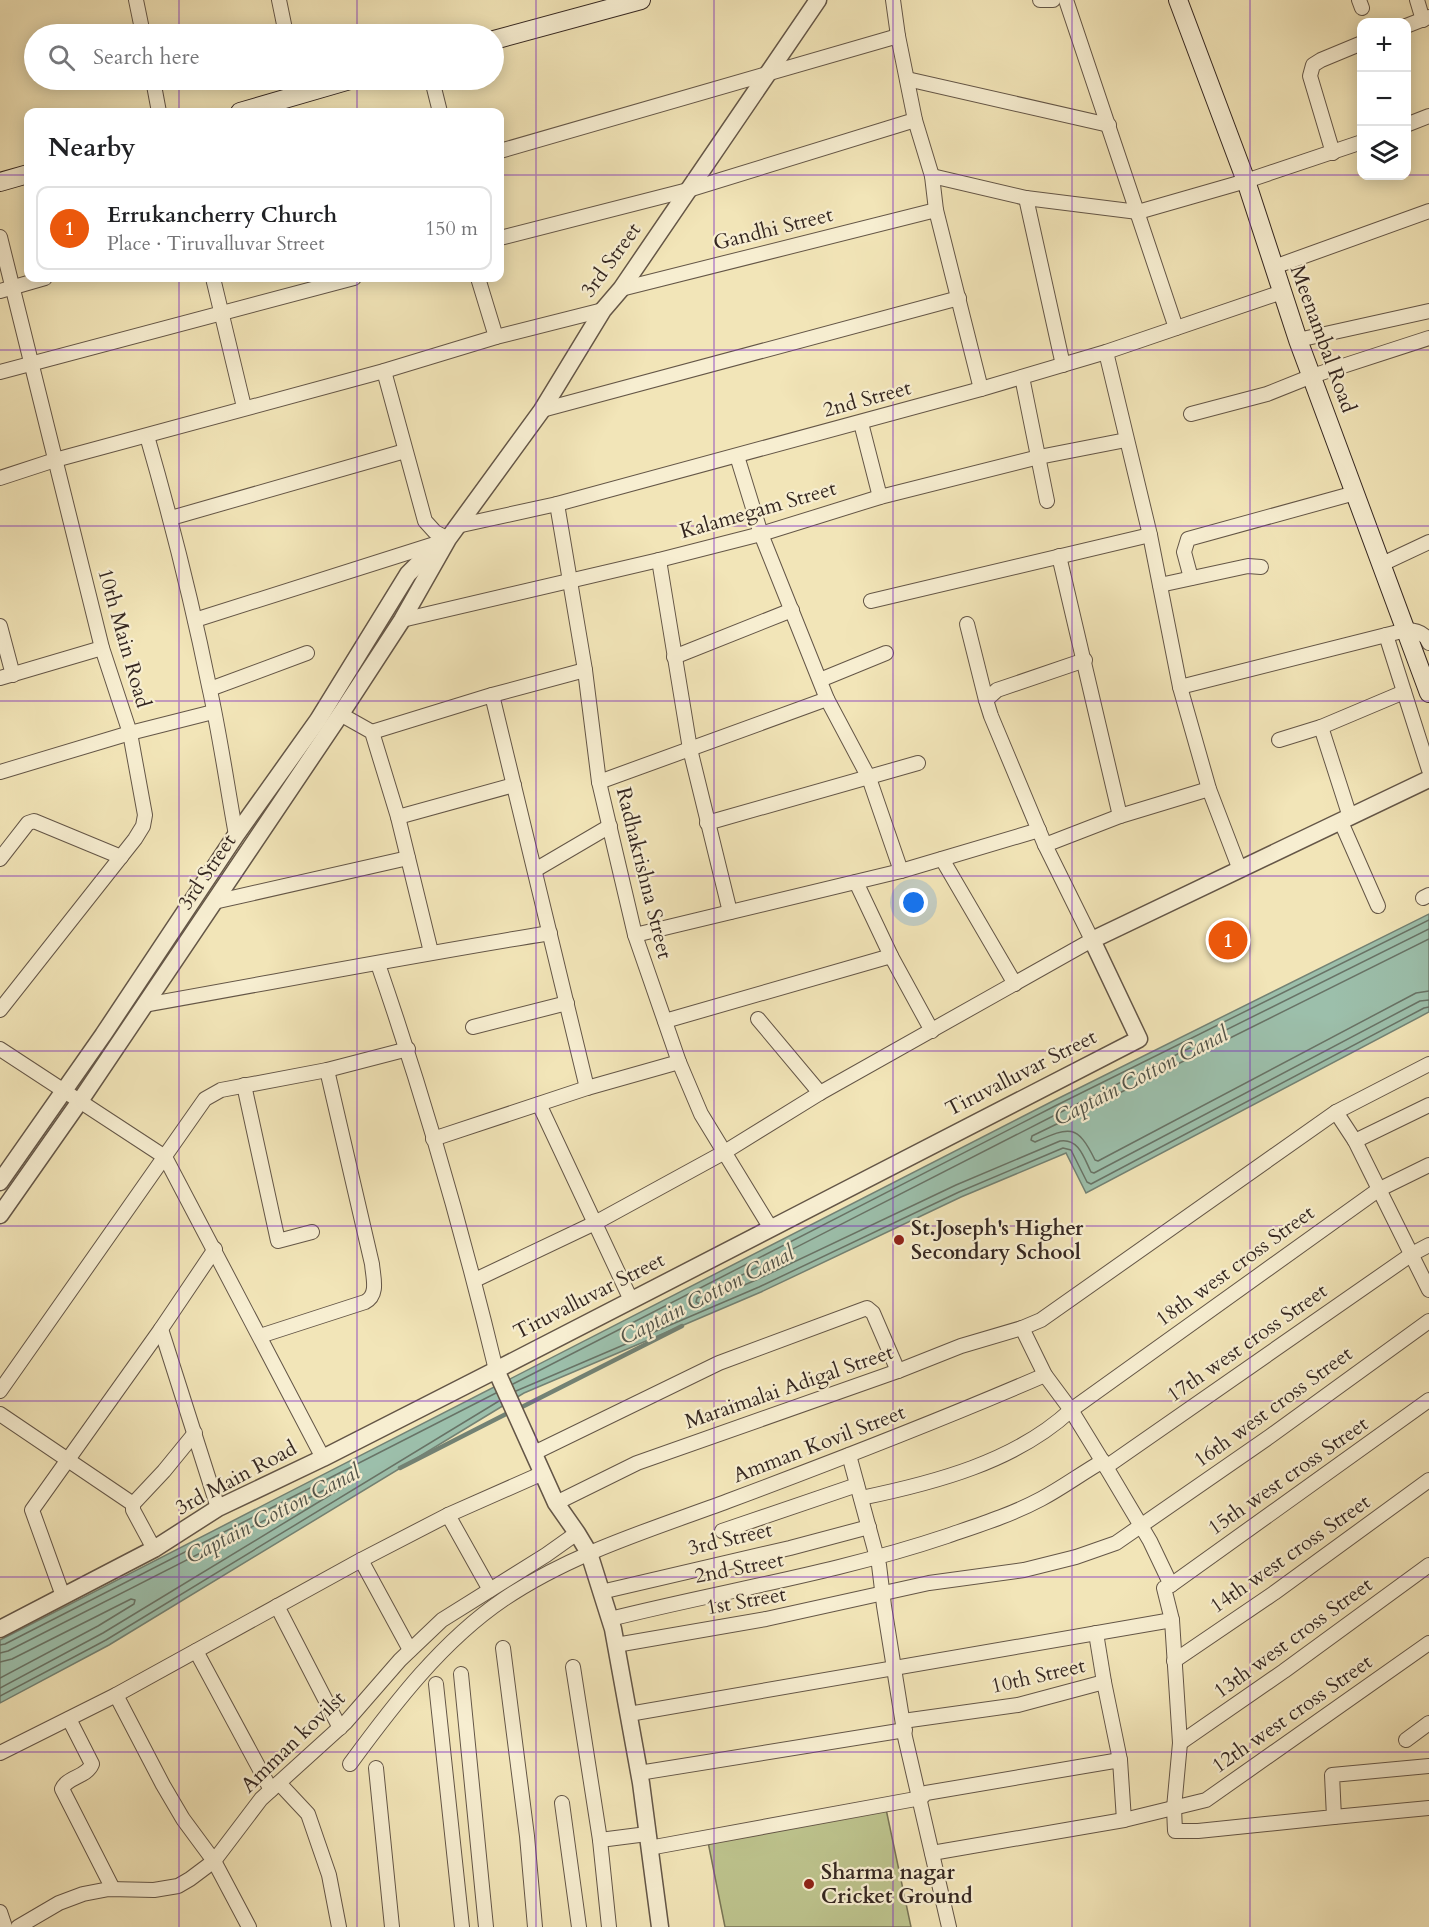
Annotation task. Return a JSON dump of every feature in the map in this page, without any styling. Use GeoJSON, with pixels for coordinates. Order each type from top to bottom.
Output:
{"type":"FeatureCollection","features":[{"type":"Feature","properties":{"kind":"main road"},"geometry":{"type":"LineString","coordinates":[[504,37],[641,0]]}},
{"type":"Feature","properties":{"kind":"main road","name":"Meenambal Road"},"geometry":{"type":"LineString","coordinates":[[1178,0],[1246,181],[1298,340],[1429,693]]}},
{"type":"Feature","properties":{"kind":"main road"},"geometry":{"type":"LineString","coordinates":[[249,108],[291,90]]}},
{"type":"Feature","properties":{"kind":"main road"},"geometry":{"type":"LineString","coordinates":[[0,182],[24,175]]}},
{"type":"Feature","properties":{"kind":"street"},"geometry":{"type":"LineString","coordinates":[[136,0],[141,24]]}},
{"type":"Feature","properties":{"kind":"street"},"geometry":{"type":"LineString","coordinates":[[279,0],[284,24]]}},
{"type":"Feature","properties":{"kind":"street","name":"3rd Street"},"geometry":{"type":"LineString","coordinates":[[0,1215],[80,1101],[340,714],[402,620],[448,539],[542,410],[603,310],[621,289],[819,0]]}},
{"type":"Feature","properties":{"kind":"street"},"geometry":{"type":"LineString","coordinates":[[893,0],[915,120],[932,176],[936,210],[981,389]]}},
{"type":"Feature","properties":{"kind":"street"},"geometry":{"type":"LineString","coordinates":[[1040,0],[1053,0]]}},
{"type":"Feature","properties":{"kind":"street"},"geometry":{"type":"LineString","coordinates":[[1066,0],[1176,328]]}},
{"type":"Feature","properties":{"kind":"street"},"geometry":{"type":"LineString","coordinates":[[1411,25],[1426,19],[1417,0]]}},
{"type":"Feature","properties":{"kind":"street"},"geometry":{"type":"LineString","coordinates":[[504,150],[898,36]]}},
{"type":"Feature","properties":{"kind":"street"},"geometry":{"type":"LineString","coordinates":[[1333,153],[1310,76],[1313,66],[1321,60],[1357,45]]}},
{"type":"Feature","properties":{"kind":"street"},"geometry":{"type":"LineString","coordinates":[[908,79],[1108,125]]}},
{"type":"Feature","properties":{"kind":"street"},"geometry":{"type":"LineString","coordinates":[[155,90],[158,108]]}},
{"type":"Feature","properties":{"kind":"street"},"geometry":{"type":"LineString","coordinates":[[434,90],[439,108]]}},
{"type":"Feature","properties":{"kind":"street"},"geometry":{"type":"LineString","coordinates":[[1411,123],[1429,116]]}},
{"type":"Feature","properties":{"kind":"street"},"geometry":{"type":"LineString","coordinates":[[504,237],[688,190],[915,120]]}},
{"type":"Feature","properties":{"kind":"street"},"geometry":{"type":"LineString","coordinates":[[932,176],[1026,198],[1138,212],[1246,181],[1357,144]]}},
{"type":"Feature","properties":{"kind":"street"},"geometry":{"type":"LineString","coordinates":[[1026,198],[1063,365]]}},
{"type":"Feature","properties":{"kind":"street","name":"Gandhi Street"},"geometry":{"type":"LineString","coordinates":[[621,289],[936,210]]}},
{"type":"Feature","properties":{"kind":"street"},"geometry":{"type":"LineString","coordinates":[[1274,267],[1429,211]]}},
{"type":"Feature","properties":{"kind":"street","name":"10th Main Road"},"geometry":{"type":"LineString","coordinates":[[0,237],[6,289],[31,365],[102,648],[130,733],[145,815],[143,826],[121,857],[0,1010]]}},
{"type":"Feature","properties":{"kind":"street"},"geometry":{"type":"LineString","coordinates":[[6,289],[31,282]]}},
{"type":"Feature","properties":{"kind":"street"},"geometry":{"type":"LineString","coordinates":[[214,282],[244,408]]}},
{"type":"Feature","properties":{"kind":"street"},"geometry":{"type":"LineString","coordinates":[[0,372],[339,282]]}},
{"type":"Feature","properties":{"kind":"street"},"geometry":{"type":"LineString","coordinates":[[479,282],[496,337]]}},
{"type":"Feature","properties":{"kind":"street","name":"2nd Street"},"geometry":{"type":"LineString","coordinates":[[195,620],[557,504],[861,423],[1063,365],[1282,292]]}},
{"type":"Feature","properties":{"kind":"street"},"geometry":{"type":"LineString","coordinates":[[542,410],[959,298]]}},
{"type":"Feature","properties":{"kind":"street"},"geometry":{"type":"LineString","coordinates":[[0,478],[55,460],[384,371],[496,337],[603,310]]}},
{"type":"Feature","properties":{"kind":"street"},"geometry":{"type":"LineString","coordinates":[[1298,340],[1429,311]]}},
{"type":"Feature","properties":{"kind":"street"},"geometry":{"type":"LineString","coordinates":[[1191,414],[1267,394],[1312,376],[1429,338]]}},
{"type":"Feature","properties":{"kind":"street"},"geometry":{"type":"LineString","coordinates":[[1106,352],[1150,535],[1180,687],[1209,789],[1240,870]]}},
{"type":"Feature","properties":{"kind":"street"},"geometry":{"type":"LineString","coordinates":[[384,371],[425,521],[435,532],[448,539]]}},
{"type":"Feature","properties":{"kind":"street"},"geometry":{"type":"LineString","coordinates":[[1022,377],[1047,501]]}},
{"type":"Feature","properties":{"kind":"street"},"geometry":{"type":"LineString","coordinates":[[861,423],[880,497]]}},
{"type":"Feature","properties":{"kind":"street"},"geometry":{"type":"LineString","coordinates":[[147,436],[171,518],[195,620],[236,835]]}},
{"type":"Feature","properties":{"kind":"street","name":"Kalamegam Street"},"geometry":{"type":"LineString","coordinates":[[402,620],[761,534],[880,497],[1039,457],[1126,440]]}},
{"type":"Feature","properties":{"kind":"street"},"geometry":{"type":"LineString","coordinates":[[171,518],[405,451]]}},
{"type":"Feature","properties":{"kind":"street"},"geometry":{"type":"LineString","coordinates":[[737,456],[761,534],[827,699],[869,778],[901,871]]}},
{"type":"Feature","properties":{"kind":"street"},"geometry":{"type":"LineString","coordinates":[[1191,578],[1184,552],[1188,539],[1355,493]]}},
{"type":"Feature","properties":{"kind":"street","name":"Radhakrishna Street"},"geometry":{"type":"LineString","coordinates":[[557,504],[585,670],[599,782],[635,935],[679,1062],[700,1114],[770,1227]]}},
{"type":"Feature","properties":{"kind":"street"},"geometry":{"type":"LineString","coordinates":[[871,601],[1150,535]]}},
{"type":"Feature","properties":{"kind":"street","name":"3rd Street"},"geometry":{"type":"LineString","coordinates":[[0,1182],[236,835],[318,720],[408,574],[448,539]]}},
{"type":"Feature","properties":{"kind":"street"},"geometry":{"type":"LineString","coordinates":[[1380,565],[1429,542]]}},
{"type":"Feature","properties":{"kind":"street"},"geometry":{"type":"LineString","coordinates":[[1059,556],[1120,816]]}},
{"type":"Feature","properties":{"kind":"street"},"geometry":{"type":"LineString","coordinates":[[659,560],[690,749],[730,912]]}},
{"type":"Feature","properties":{"kind":"street"},"geometry":{"type":"LineString","coordinates":[[1160,585],[1248,566],[1261,567]]}},
{"type":"Feature","properties":{"kind":"street"},"geometry":{"type":"LineString","coordinates":[[674,657],[792,610]]}},
{"type":"Feature","properties":{"kind":"street"},"geometry":{"type":"LineString","coordinates":[[967,624],[991,716],[1045,845],[1092,940]]}},
{"type":"Feature","properties":{"kind":"street"},"geometry":{"type":"LineString","coordinates":[[0,626],[7,677],[102,648]]}},
{"type":"Feature","properties":{"kind":"street"},"geometry":{"type":"LineString","coordinates":[[1180,687],[1406,630],[1420,632],[1429,643]]}},
{"type":"Feature","properties":{"kind":"street"},"geometry":{"type":"LineString","coordinates":[[1386,635],[1429,770]]}},
{"type":"Feature","properties":{"kind":"street"},"geometry":{"type":"LineString","coordinates":[[210,690],[308,653]]}},
{"type":"Feature","properties":{"kind":"street"},"geometry":{"type":"LineString","coordinates":[[820,680],[886,653]]}},
{"type":"Feature","properties":{"kind":"street"},"geometry":{"type":"LineString","coordinates":[[986,700],[997,690],[1085,660]]}},
{"type":"Feature","properties":{"kind":"street"},"geometry":{"type":"LineString","coordinates":[[372,732],[492,694],[585,670]]}},
{"type":"Feature","properties":{"kind":"street"},"geometry":{"type":"LineString","coordinates":[[1279,741],[1321,727],[1404,692]]}},
{"type":"Feature","properties":{"kind":"street"},"geometry":{"type":"LineString","coordinates":[[492,694],[587,1088]]}},
{"type":"Feature","properties":{"kind":"street"},"geometry":{"type":"LineString","coordinates":[[599,782],[827,699]]}},
{"type":"Feature","properties":{"kind":"street"},"geometry":{"type":"LineString","coordinates":[[0,772],[130,733],[213,712]]}},
{"type":"Feature","properties":{"kind":"street"},"geometry":{"type":"LineString","coordinates":[[340,714],[372,732],[398,817],[431,952]]}},
{"type":"Feature","properties":{"kind":"street"},"geometry":{"type":"LineString","coordinates":[[1321,727],[1346,820],[1378,906]]}},
{"type":"Feature","properties":{"kind":"street"},"geometry":{"type":"LineString","coordinates":[[707,823],[918,763]]}},
{"type":"Feature","properties":{"kind":"street"},"geometry":{"type":"LineString","coordinates":[[475,1280],[595,1223],[723,1153],[820,1093],[1092,940],[1429,780]]}},
{"type":"Feature","properties":{"kind":"street"},"geometry":{"type":"LineString","coordinates":[[398,817],[514,786]]}},
{"type":"Feature","properties":{"kind":"street"},"geometry":{"type":"LineString","coordinates":[[1045,845],[1120,816],[1209,789]]}},
{"type":"Feature","properties":{"kind":"street"},"geometry":{"type":"LineString","coordinates":[[0,859],[31,821],[121,857]]}},
{"type":"Feature","properties":{"kind":"street"},"geometry":{"type":"LineString","coordinates":[[535,870],[610,826]]}},
{"type":"Feature","properties":{"kind":"street"},"geometry":{"type":"LineString","coordinates":[[635,935],[901,871],[1039,830]]}},
{"type":"Feature","properties":{"kind":"street"},"geometry":{"type":"LineString","coordinates":[[214,902],[408,858]]}},
{"type":"Feature","properties":{"kind":"street"},"geometry":{"type":"LineString","coordinates":[[942,859],[1015,984]]}},
{"type":"Feature","properties":{"kind":"street"},"geometry":{"type":"LineString","coordinates":[[856,882],[891,956],[932,1031]]}},
{"type":"Feature","properties":{"kind":"street"},"geometry":{"type":"LineString","coordinates":[[144,1005],[378,964],[431,952],[550,933]]}},
{"type":"Feature","properties":{"kind":"street","name":"Tiruvalluvar Street"},"geometry":{"type":"LineString","coordinates":[[499,1375],[631,1300],[1139,1038],[1092,940]]}},
{"type":"Feature","properties":{"kind":"street"},"geometry":{"type":"LineString","coordinates":[[665,1022],[891,956]]}},
{"type":"Feature","properties":{"kind":"street"},"geometry":{"type":"LineString","coordinates":[[378,964],[408,1049],[475,1280],[499,1375],[556,1503],[589,1553],[610,1619],[639,1773],[660,1927]]}},
{"type":"Feature","properties":{"kind":"street"},"geometry":{"type":"LineString","coordinates":[[473,1027],[567,1003]]}},
{"type":"Feature","properties":{"kind":"street"},"geometry":{"type":"LineString","coordinates":[[758,1019],[820,1093]]}},
{"type":"Feature","properties":{"kind":"street"},"geometry":{"type":"LineString","coordinates":[[0,1049],[165,1157],[323,1458]]}},
{"type":"Feature","properties":{"kind":"street"},"geometry":{"type":"LineString","coordinates":[[0,1391],[205,1099],[221,1090],[327,1070],[408,1049]]}},
{"type":"Feature","properties":{"kind":"street"},"geometry":{"type":"LineString","coordinates":[[433,1139],[587,1088],[679,1062]]}},
{"type":"Feature","properties":{"kind":"street","name":"Maraimalai Adigal Street"},"geometry":{"type":"LineString","coordinates":[[556,1503],[637,1463],[898,1371],[962,1346],[1041,1320],[1336,1112],[1429,1064]]}},
{"type":"Feature","properties":{"kind":"street"},"geometry":{"type":"LineString","coordinates":[[260,1336],[365,1302],[372,1298],[374,1293],[372,1264],[327,1070]]}},
{"type":"Feature","properties":{"kind":"street"},"geometry":{"type":"LineString","coordinates":[[244,1085],[278,1240],[312,1232]]}},
{"type":"Feature","properties":{"kind":"street"},"geometry":{"type":"LineString","coordinates":[[539,1104],[631,1300]]}},
{"type":"Feature","properties":{"kind":"street"},"geometry":{"type":"LineString","coordinates":[[1355,1141],[1429,1105]]}},
{"type":"Feature","properties":{"kind":"street"},"geometry":{"type":"LineString","coordinates":[[1336,1112],[1355,1141],[1429,1290]]}},
{"type":"Feature","properties":{"kind":"street","name":"18th west cross Street"},"geometry":{"type":"LineString","coordinates":[[722,1531],[859,1492],[907,1489],[972,1468],[1009,1452],[1058,1423],[1071,1410],[1378,1190],[1429,1165]]}},
{"type":"Feature","properties":{"kind":"street","name":"17th west cross Street"},"geometry":{"type":"LineString","coordinates":[[877,1557],[1000,1518],[1041,1499],[1105,1464],[1412,1254],[1429,1245]]}},
{"type":"Feature","properties":{"kind":"street"},"geometry":{"type":"LineString","coordinates":[[63,1596],[32,1510],[68,1462],[215,1249]]}},
{"type":"Feature","properties":{"kind":"street"},"geometry":{"type":"LineString","coordinates":[[534,1453],[719,1363],[867,1308],[873,1312],[898,1371]]}},
{"type":"Feature","properties":{"kind":"street","name":"16th west cross Street"},"geometry":{"type":"LineString","coordinates":[[882,1593],[951,1580],[1024,1570],[1076,1557],[1116,1543],[1269,1437],[1429,1321]]}},
{"type":"Feature","properties":{"kind":"street"},"geometry":{"type":"LineString","coordinates":[[1022,1328],[1045,1375],[1071,1410],[1105,1464],[1141,1526],[1171,1585],[1164,1588],[1172,1620],[1180,1743],[1174,1808],[1175,1831],[1198,1831],[1429,1808]]}},
{"type":"Feature","properties":{"kind":"street"},"geometry":{"type":"LineString","coordinates":[[161,1329],[218,1508]]}},
{"type":"Feature","properties":{"kind":"street","name":"3rd Main Road"},"geometry":{"type":"LineString","coordinates":[[0,1629],[154,1548],[218,1508],[499,1375]]}},
{"type":"Feature","properties":{"kind":"street","name":"Amman Kovil Street"},"geometry":{"type":"LineString","coordinates":[[350,1764],[432,1661],[503,1600],[589,1553],[961,1412],[1045,1375]]}},
{"type":"Feature","properties":{"kind":"street","name":"15th west cross Street"},"geometry":{"type":"LineString","coordinates":[[1171,1585],[1429,1400]]}},
{"type":"Feature","properties":{"kind":"street"},"geometry":{"type":"LineString","coordinates":[[0,1414],[133,1504],[154,1548]]}},
{"type":"Feature","properties":{"kind":"street"},"geometry":{"type":"LineString","coordinates":[[133,1504],[195,1433]]}},
{"type":"Feature","properties":{"kind":"street"},"geometry":{"type":"LineString","coordinates":[[849,1455],[877,1557],[904,1726],[949,1927]]}},
{"type":"Feature","properties":{"kind":"street"},"geometry":{"type":"LineString","coordinates":[[0,1753],[116,1695],[361,1560],[448,1515],[543,1473]]}},
{"type":"Feature","properties":{"kind":"street","name":"14th west cross Street"},"geometry":{"type":"LineString","coordinates":[[1174,1661],[1274,1593],[1429,1480]]}},
{"type":"Feature","properties":{"kind":"street"},"geometry":{"type":"LineString","coordinates":[[448,1515],[489,1590]]}},
{"type":"Feature","properties":{"kind":"street","name":"3rd Street"},"geometry":{"type":"LineString","coordinates":[[601,1592],[869,1527]]}},
{"type":"Feature","properties":{"kind":"street","name":"Amman kovilst"},"geometry":{"type":"LineString","coordinates":[[18,1927],[59,1903],[83,1894],[113,1889],[154,1890],[178,1886],[190,1879],[214,1861],[261,1799],[340,1728],[410,1650],[442,1620],[577,1533]]}},
{"type":"Feature","properties":{"kind":"street","name":"2nd Street"},"geometry":{"type":"LineString","coordinates":[[610,1619],[674,1603],[796,1578],[877,1557]]}},
{"type":"Feature","properties":{"kind":"street"},"geometry":{"type":"LineString","coordinates":[[361,1560],[410,1650]]}},
{"type":"Feature","properties":{"kind":"street","name":"13th west cross Street"},"geometry":{"type":"LineString","coordinates":[[1180,1743],[1284,1671],[1429,1565]]}},
{"type":"Feature","properties":{"kind":"street","name":"1st Street"},"geometry":{"type":"LineString","coordinates":[[616,1645],[820,1609],[882,1593]]}},
{"type":"Feature","properties":{"kind":"street"},"geometry":{"type":"LineString","coordinates":[[277,1606],[340,1728]]}},
{"type":"Feature","properties":{"kind":"street"},"geometry":{"type":"LineString","coordinates":[[629,1714],[1172,1620]]}},
{"type":"Feature","properties":{"kind":"street"},"geometry":{"type":"LineString","coordinates":[[1096,1633],[1104,1682]]}},
{"type":"Feature","properties":{"kind":"street","name":"12th west cross Street"},"geometry":{"type":"LineString","coordinates":[[932,1853],[1124,1820],[1206,1800],[1429,1643]]}},
{"type":"Feature","properties":{"kind":"street"},"geometry":{"type":"LineString","coordinates":[[503,1648],[536,1927]]}},
{"type":"Feature","properties":{"kind":"street"},"geometry":{"type":"LineString","coordinates":[[196,1651],[275,1786],[308,1814],[329,1875],[339,1927]]}},
{"type":"Feature","properties":{"kind":"street"},"geometry":{"type":"LineString","coordinates":[[573,1667],[600,1840],[609,1927]]}},
{"type":"Feature","properties":{"kind":"street"},"geometry":{"type":"LineString","coordinates":[[462,1674],[486,1927]]}},
{"type":"Feature","properties":{"kind":"street","name":"10th Street"},"geometry":{"type":"LineString","coordinates":[[639,1773],[1018,1705],[1104,1682],[1120,1760],[1124,1820]]}},
{"type":"Feature","properties":{"kind":"street"},"geometry":{"type":"LineString","coordinates":[[436,1684],[462,1927]]}},
{"type":"Feature","properties":{"kind":"street"},"geometry":{"type":"LineString","coordinates":[[116,1695],[183,1819],[214,1861],[249,1927]]}},
{"type":"Feature","properties":{"kind":"street"},"geometry":{"type":"LineString","coordinates":[[69,1719],[92,1764],[89,1770],[62,1786],[62,1789],[113,1889]]}},
{"type":"Feature","properties":{"kind":"street"},"geometry":{"type":"LineString","coordinates":[[1406,1740],[1429,1723]]}},
{"type":"Feature","properties":{"kind":"street"},"geometry":{"type":"LineString","coordinates":[[600,1840],[648,1841],[921,1798],[926,1793],[1120,1760]]}},
{"type":"Feature","properties":{"kind":"street"},"geometry":{"type":"LineString","coordinates":[[1334,1818],[1332,1775],[1429,1766]]}},
{"type":"Feature","properties":{"kind":"street"},"geometry":{"type":"LineString","coordinates":[[376,1768],[392,1927]]}},
{"type":"Feature","properties":{"kind":"street"},"geometry":{"type":"LineString","coordinates":[[562,1803],[579,1927]]}},
{"type":"Feature","properties":{"kind":"street"},"geometry":{"type":"LineString","coordinates":[[0,1912],[5,1927]]}},
{"type":"Feature","properties":{"kind":"green space","name":"Sharma nagar Cricket Ground"},"geometry":{"type":"Polygon","coordinates":[[[886,1809],[911,1927],[725,1927],[708,1842],[886,1809]]]}},
{"type":"Feature","properties":{"kind":"water"},"geometry":{"type":"Polygon","coordinates":[[[1429,914],[1429,1012],[1086,1193],[1066,1153],[961,1197],[761,1292],[524,1393],[109,1645],[0,1703],[0,1640],[1053,1101],[1429,914]]]}},
{"type":"Feature","properties":{"kind":"waterway","name":"Captain Cotton Canal"},"geometry":{"type":"LineString","coordinates":[[518,1409],[682,1326]]}},
{"type":"Feature","properties":{"kind":"waterway","name":"Captain Cotton Canal"},"geometry":{"type":"LineString","coordinates":[[400,1468],[510,1412]]}},
{"type":"Feature","properties":{"kind":"place","name":"Errukancherry Church"},"geometry":{"type":"Point","coordinates":[1228,940]}},
{"type":"Feature","properties":{"kind":"place","name":"St.Joseph's Higher Secondary School"},"geometry":{"type":"Point","coordinates":[899,1240]}},
{"type":"Feature","properties":{"kind":"place","name":"Sharma nagar Cricket Ground"},"geometry":{"type":"Point","coordinates":[809,1884]}}]}
